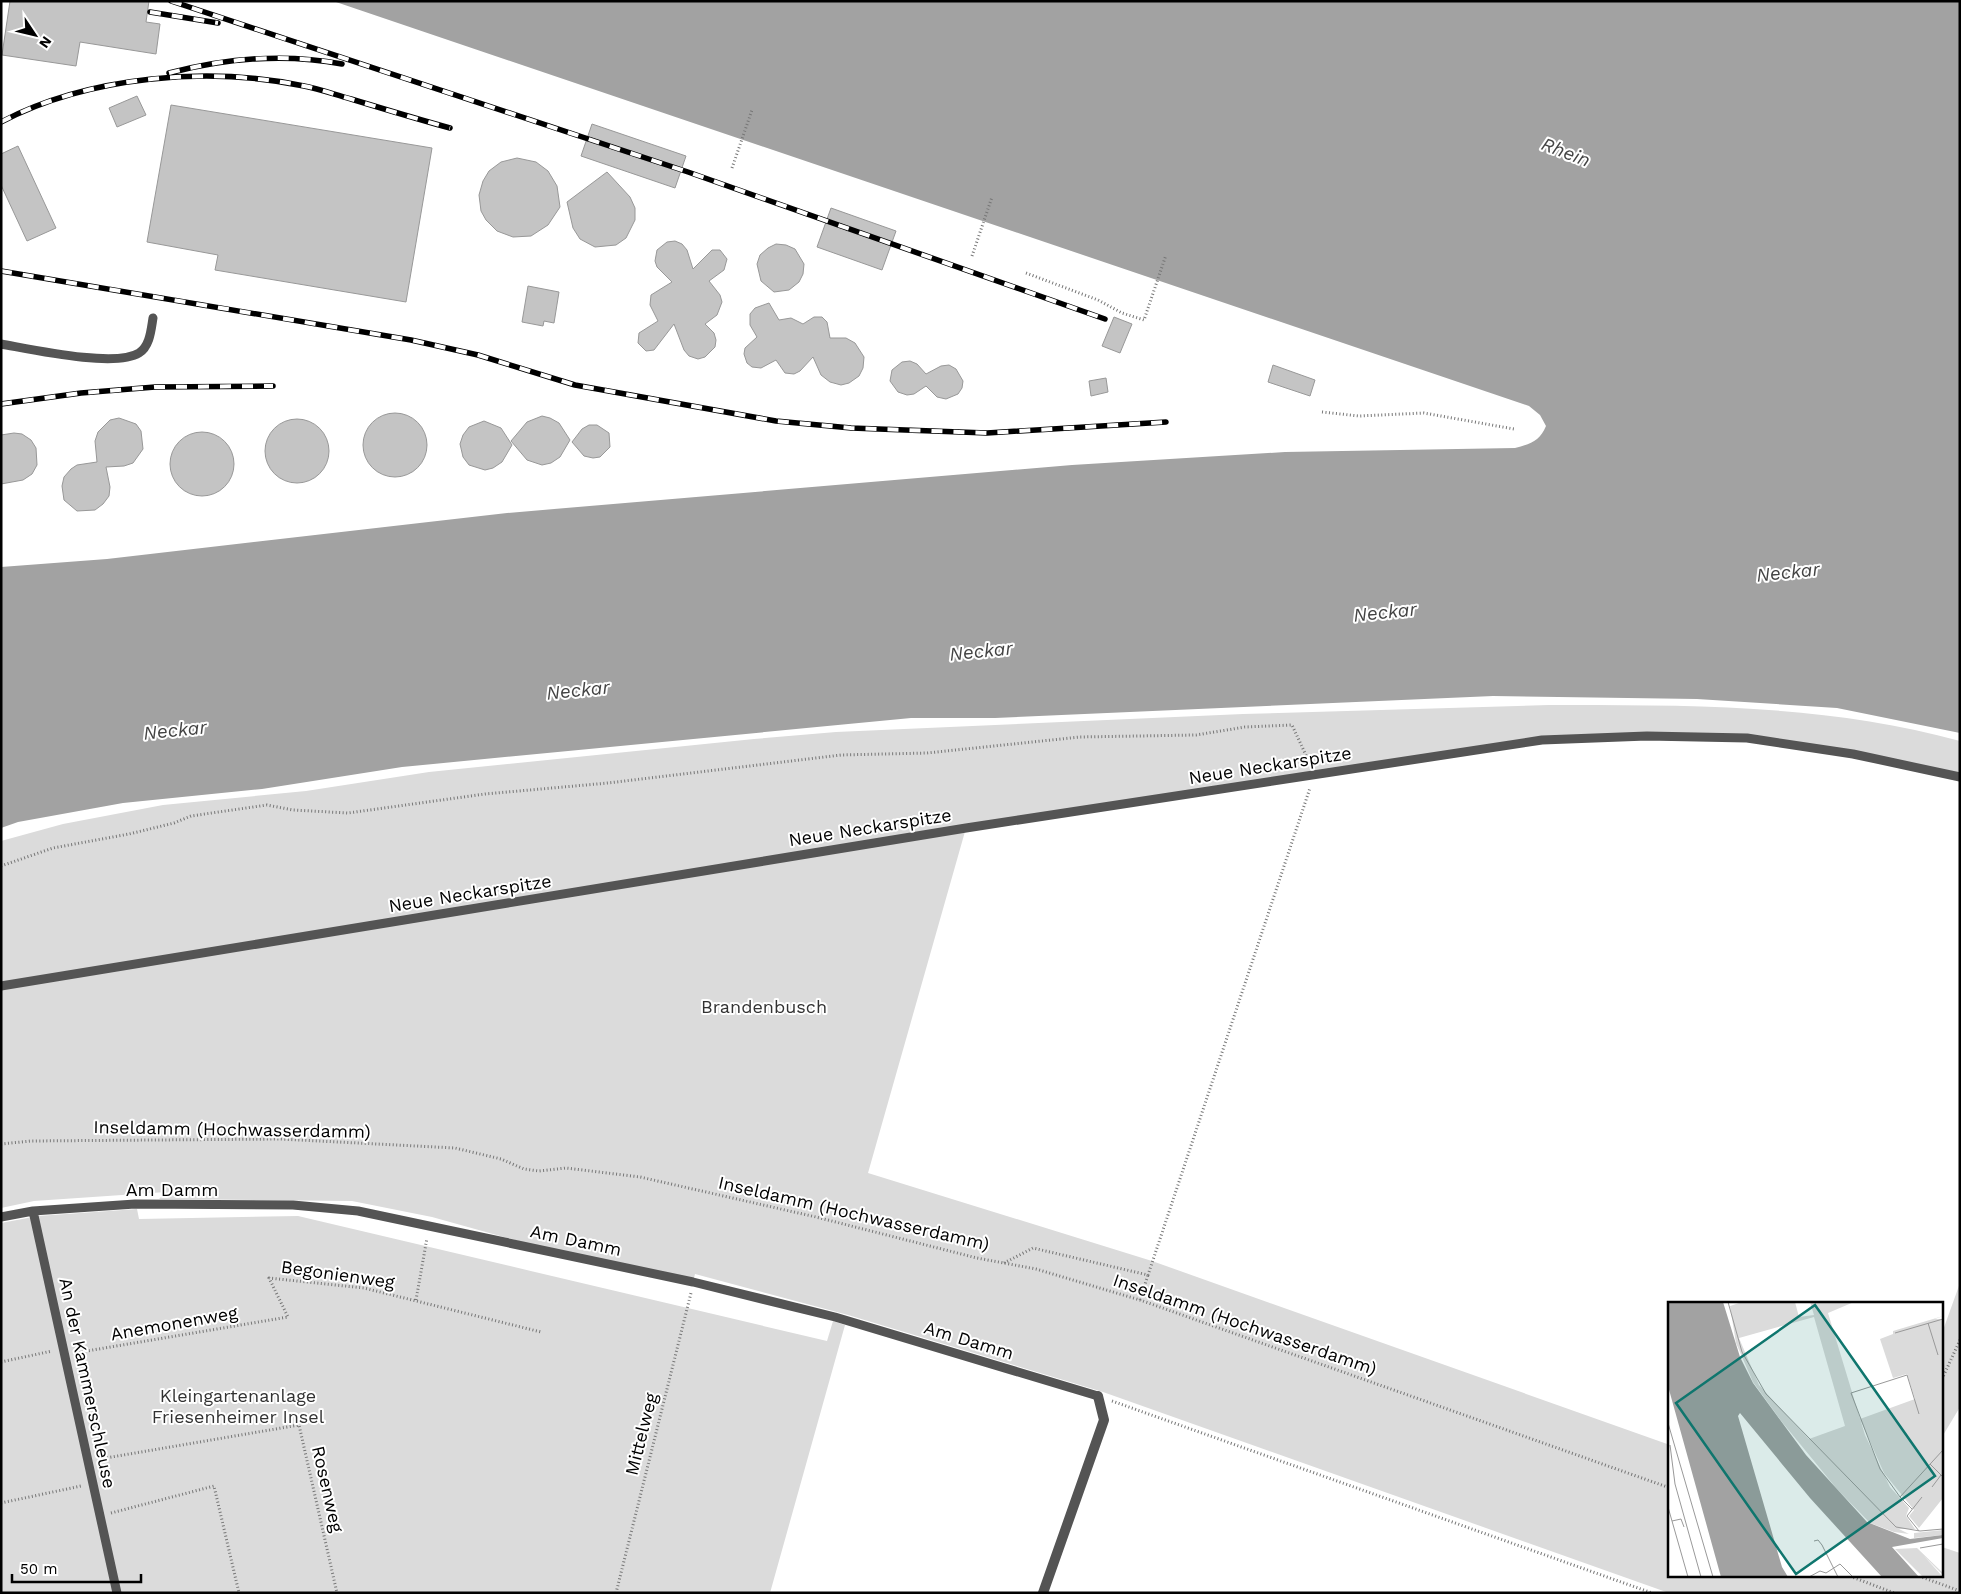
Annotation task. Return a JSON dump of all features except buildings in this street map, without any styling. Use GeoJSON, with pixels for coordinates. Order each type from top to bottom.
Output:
{"type":"FeatureCollection","features":[{"type":"Feature","properties":{"kind":"street"},"geometry":{"type":"LineString","coordinates":[[1043,1593],[1104,1420],[1098,1396]]}},
{"type":"Feature","properties":{"kind":"lane"},"geometry":{"type":"LineString","coordinates":[[1,344],[84,357],[121,357],[139,353],[148,342],[153,318]]}},
{"type":"Feature","properties":{"kind":"lane","name":"Neue Neckarspitze"},"geometry":{"type":"LineString","coordinates":[[1,986],[966,828],[1542,740],[1647,736],[1747,738],[1853,754],[1960,777]]}},
{"type":"Feature","properties":{"kind":"lane","name":"Am Damm"},"geometry":{"type":"LineString","coordinates":[[33,1211],[135,1204],[293,1205],[358,1211],[693,1282],[835,1317],[1098,1396]]}},
{"type":"Feature","properties":{"kind":"lane"},"geometry":{"type":"LineString","coordinates":[[1,1217],[33,1211]]}},
{"type":"Feature","properties":{"kind":"lane","name":"An der Kammerschleuse"},"geometry":{"type":"LineString","coordinates":[[33,1211],[117,1593]]}},
{"type":"Feature","properties":{"kind":"path"},"geometry":{"type":"LineString","coordinates":[[732,168],[752,110]]}},
{"type":"Feature","properties":{"kind":"path"},"geometry":{"type":"LineString","coordinates":[[972,256],[992,197]]}},
{"type":"Feature","properties":{"kind":"path"},"geometry":{"type":"LineString","coordinates":[[1026,273],[1098,300],[1122,313],[1144,320],[1166,255]]}},
{"type":"Feature","properties":{"kind":"path"},"geometry":{"type":"LineString","coordinates":[[1322,412],[1359,416],[1424,413],[1514,429]]}},
{"type":"Feature","properties":{"kind":"path"},"geometry":{"type":"LineString","coordinates":[[1,866],[53,848],[128,834],[174,823],[192,816],[267,805],[293,810],[348,812],[485,794],[617,782],[841,755],[927,753],[1080,738],[1196,735],[1245,727],[1292,725],[1315,774],[1140,1300]]}},
{"type":"Feature","properties":{"kind":"path","name":"Inseldamm (Hochwasserdamm)"},"geometry":{"type":"LineString","coordinates":[[1,1144],[31,1141],[280,1139],[455,1148],[501,1159],[524,1169],[539,1171],[566,1168],[640,1177],[816,1217],[977,1258],[1036,1268],[1140,1300],[1668,1487]]}},
{"type":"Feature","properties":{"kind":"path","name":"Begonienweg"},"geometry":{"type":"LineString","coordinates":[[416,1300],[430,1225]]}},
{"type":"Feature","properties":{"kind":"path"},"geometry":{"type":"LineString","coordinates":[[1004,1263],[1033,1248],[1148,1275]]}},
{"type":"Feature","properties":{"kind":"path","name":"Begonienweg"},"geometry":{"type":"LineString","coordinates":[[288,1317],[269,1278],[342,1287],[359,1287],[541,1332]]}},
{"type":"Feature","properties":{"kind":"path","name":"Mittelweg"},"geometry":{"type":"LineString","coordinates":[[616,1593],[693,1282]]}},
{"type":"Feature","properties":{"kind":"path","name":"Anemonenweg"},"geometry":{"type":"LineString","coordinates":[[1,1362],[288,1317]]}},
{"type":"Feature","properties":{"kind":"path"},"geometry":{"type":"LineString","coordinates":[[1944,1375],[1960,1340]]}},
{"type":"Feature","properties":{"kind":"path"},"geometry":{"type":"LineString","coordinates":[[1098,1396],[1652,1593]]}},
{"type":"Feature","properties":{"kind":"path","name":"Rosenweg"},"geometry":{"type":"LineString","coordinates":[[88,1461],[299,1425],[338,1593]]}},
{"type":"Feature","properties":{"kind":"path"},"geometry":{"type":"LineString","coordinates":[[1,1503],[93,1484]]}},
{"type":"Feature","properties":{"kind":"path"},"geometry":{"type":"LineString","coordinates":[[100,1516],[214,1486],[239,1593]]}},
{"type":"Feature","properties":{"kind":"path"},"geometry":{"type":"LineString","coordinates":[[1850,1576],[1894,1593]]}},
{"type":"Feature","properties":{"kind":"path"},"geometry":{"type":"LineString","coordinates":[[1919,1576],[1960,1591]]}},
{"type":"Feature","properties":{"kind":"green space","name":"Brandenbusch"},"geometry":{"type":"Polygon","coordinates":[[[1549,705],[1653,705],[1807,713],[1910,729],[1960,741],[1960,777],[1747,738],[1542,740],[966,828],[868,1173],[1152,1261],[1668,1444],[1668,1576],[1944,1576],[1944,1548],[1960,1553],[1960,1593],[1669,1593],[1103,1392],[848,1315],[695,1274],[693,1282],[569,1255],[432,1217],[352,1201],[159,1199],[166,1192],[34,1201],[1,1208],[1,841],[63,824],[163,805],[306,791],[429,772],[836,732],[1243,714],[1549,705]]]}},
{"type":"Feature","properties":{"kind":"green space","name":"Kleingartenanlage Friesenheimer Insel"},"geometry":{"type":"Polygon","coordinates":[[[137,1209],[139,1219],[298,1216],[827,1341],[833,1321],[845,1325],[770,1593],[1,1593],[1,1223],[38,1216],[137,1209]]]}},
{"type":"Feature","properties":{"kind":"green space"},"geometry":{"type":"Polygon","coordinates":[[[1960,1283],[1960,1407],[1944,1434],[1944,1327],[1960,1283]]]}},
{"type":"Feature","properties":{"kind":"water"},"geometry":{"type":"Polygon","coordinates":[[[333,1],[1960,1],[1960,733],[1837,708],[1697,699],[1493,696],[995,718],[911,718],[402,767],[262,789],[123,803],[18,822],[1,828],[1,567],[107,559],[507,513],[1072,465],[1285,452],[1515,448],[1534,441],[1541,435],[1546,426],[1540,415],[1529,406],[333,1]]]}},
{"type":"Feature","properties":{"kind":"railway"},"geometry":{"type":"LineString","coordinates":[[171,1],[688,172],[1105,319]]}},
{"type":"Feature","properties":{"kind":"railway"},"geometry":{"type":"LineString","coordinates":[[150,12],[218,23]]}},
{"type":"Feature","properties":{"kind":"railway"},"geometry":{"type":"LineString","coordinates":[[169,73],[212,64],[255,59],[299,59],[342,64]]}},
{"type":"Feature","properties":{"kind":"railway"},"geometry":{"type":"LineString","coordinates":[[1,122],[35,106],[72,94],[110,85],[189,76],[267,80],[310,87],[450,128]]}},
{"type":"Feature","properties":{"kind":"railway"},"geometry":{"type":"LineString","coordinates":[[1,271],[411,340],[478,355],[575,385],[776,421],[851,428],[987,433],[1166,422]]}},
{"type":"Feature","properties":{"kind":"railway"},"geometry":{"type":"LineString","coordinates":[[1,404],[81,393],[155,387],[273,386]]}},
{"type":"Feature","properties":{"kind":"water label","name":"Rhein"},"geometry":{"type":"Point","coordinates":[1566,152]}},
{"type":"Feature","properties":{"kind":"water label","name":"Neckar"},"geometry":{"type":"Point","coordinates":[1788,572]}},
{"type":"Feature","properties":{"kind":"water label","name":"Neckar"},"geometry":{"type":"Point","coordinates":[1385,612]}},
{"type":"Feature","properties":{"kind":"water label","name":"Neckar"},"geometry":{"type":"Point","coordinates":[981,651]}},
{"type":"Feature","properties":{"kind":"water label","name":"Neckar"},"geometry":{"type":"Point","coordinates":[578,690]}},
{"type":"Feature","properties":{"kind":"water label","name":"Neckar"},"geometry":{"type":"Point","coordinates":[175,730]}}]}
